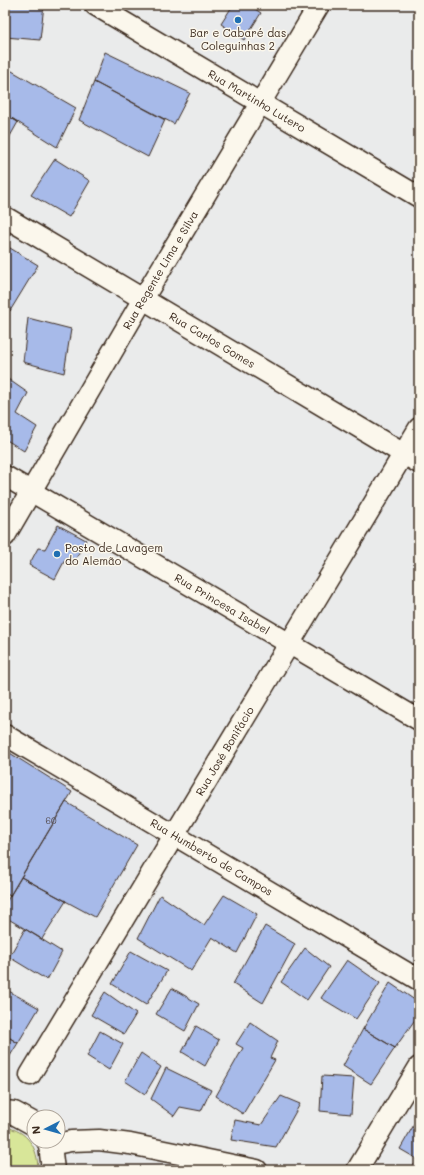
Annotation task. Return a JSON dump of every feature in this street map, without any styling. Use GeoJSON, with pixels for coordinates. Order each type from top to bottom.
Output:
{"type":"FeatureCollection","features":[{"type":"Feature","properties":{"kind":"main road"},"geometry":{"type":"LineString","coordinates":[[5,1112],[14,1113],[26,1120]]}},
{"type":"Feature","properties":{"kind":"main road"},"geometry":{"type":"LineString","coordinates":[[50,1149],[53,1170]]}},
{"type":"Feature","properties":{"kind":"street","name":"Rua Martinho Lutero"},"geometry":{"type":"LineString","coordinates":[[95,5],[419,197]]}},
{"type":"Feature","properties":{"kind":"street","name":"Rua Regente Lima e Silva"},"geometry":{"type":"LineString","coordinates":[[5,536],[143,299],[319,5]]}},
{"type":"Feature","properties":{"kind":"street","name":"Rua Carlos Gomes"},"geometry":{"type":"LineString","coordinates":[[5,217],[411,458]]}},
{"type":"Feature","properties":{"kind":"street","name":"Rua José Bonifácio"},"geometry":{"type":"LineString","coordinates":[[30,1075],[289,643],[411,458],[419,428]]}},
{"type":"Feature","properties":{"kind":"street","name":"Rua Princesa Isabel"},"geometry":{"type":"LineString","coordinates":[[5,476],[419,720]]}},
{"type":"Feature","properties":{"kind":"street","name":"Rua Humberto de Campos"},"geometry":{"type":"LineString","coordinates":[[5,735],[419,980]]}},
{"type":"Feature","properties":{"kind":"street"},"geometry":{"type":"LineString","coordinates":[[357,1170],[419,1067]]}},
{"type":"Feature","properties":{"kind":"street"},"geometry":{"type":"LineString","coordinates":[[66,1141],[99,1140],[130,1144],[257,1170]]}},
{"type":"Feature","properties":{"kind":"green space"},"geometry":{"type":"Polygon","coordinates":[[[5,1127],[20,1132],[26,1137],[26,1149],[34,1149],[38,1162],[38,1170],[5,1170],[5,1127]]]}},
{"type":"Feature","properties":{"kind":"building"},"geometry":{"type":"Polygon","coordinates":[[[5,5],[44,5],[40,40],[5,37],[5,5]]]}},
{"type":"Feature","properties":{"kind":"building"},"geometry":{"type":"Polygon","coordinates":[[[233,5],[249,5],[261,13],[244,40],[221,24],[233,5]]]}},
{"type":"Feature","properties":{"kind":"building"},"geometry":{"type":"Polygon","coordinates":[[[105,52],[190,93],[174,124],[94,82],[105,52]]]}},
{"type":"Feature","properties":{"kind":"building"},"geometry":{"type":"Polygon","coordinates":[[[5,67],[76,108],[57,147],[5,114],[5,67]]]}},
{"type":"Feature","properties":{"kind":"building"},"geometry":{"type":"Polygon","coordinates":[[[94,82],[165,120],[148,157],[79,120],[94,82]]]}},
{"type":"Feature","properties":{"kind":"building"},"geometry":{"type":"Polygon","coordinates":[[[5,114],[18,122],[5,145],[5,114]]]}},
{"type":"Feature","properties":{"kind":"building"},"geometry":{"type":"Polygon","coordinates":[[[55,159],[90,181],[69,217],[31,195],[55,159]]]}},
{"type":"Feature","properties":{"kind":"building"},"geometry":{"type":"Polygon","coordinates":[[[5,245],[38,265],[10,311],[5,308],[5,245]]]}},
{"type":"Feature","properties":{"kind":"building"},"geometry":{"type":"Polygon","coordinates":[[[28,318],[71,329],[64,373],[23,362],[28,318]]]}},
{"type":"Feature","properties":{"kind":"building"},"geometry":{"type":"Polygon","coordinates":[[[5,377],[28,393],[17,414],[37,427],[24,451],[5,439],[5,377]]]}},
{"type":"Feature","properties":{"kind":"building","name":"Posto de Lavagem do Alemão"},"geometry":{"type":"Polygon","coordinates":[[[58,525],[86,540],[74,562],[66,558],[55,579],[29,565],[38,548],[45,549],[58,525]]]}},
{"type":"Feature","properties":{"kind":"building"},"geometry":{"type":"Polygon","coordinates":[[[5,750],[72,792],[10,896],[5,893],[5,750]]]}},
{"type":"Feature","properties":{"kind":"building"},"geometry":{"type":"Polygon","coordinates":[[[66,802],[137,845],[95,917],[21,877],[66,802]]]}},
{"type":"Feature","properties":{"kind":"building"},"geometry":{"type":"Polygon","coordinates":[[[21,877],[66,901],[42,939],[5,917],[5,904],[21,877]]]}},
{"type":"Feature","properties":{"kind":"building"},"geometry":{"type":"Polygon","coordinates":[[[160,895],[204,925],[224,895],[257,914],[237,953],[212,937],[191,971],[138,938],[160,895]]]}},
{"type":"Feature","properties":{"kind":"building"},"geometry":{"type":"Polygon","coordinates":[[[265,926],[295,944],[263,1003],[233,984],[265,926]]]}},
{"type":"Feature","properties":{"kind":"building"},"geometry":{"type":"Polygon","coordinates":[[[25,929],[62,952],[47,980],[9,957],[25,929]]]}},
{"type":"Feature","properties":{"kind":"building"},"geometry":{"type":"Polygon","coordinates":[[[305,948],[329,967],[307,1000],[281,982],[305,948]]]}},
{"type":"Feature","properties":{"kind":"building"},"geometry":{"type":"Polygon","coordinates":[[[131,951],[167,971],[146,1005],[112,984],[131,951]]]}},
{"type":"Feature","properties":{"kind":"building"},"geometry":{"type":"Polygon","coordinates":[[[347,960],[380,983],[356,1019],[321,998],[347,960]]]}},
{"type":"Feature","properties":{"kind":"building"},"geometry":{"type":"Polygon","coordinates":[[[390,983],[419,1003],[419,1014],[395,1048],[363,1029],[390,983]]]}},
{"type":"Feature","properties":{"kind":"building"},"geometry":{"type":"Polygon","coordinates":[[[172,988],[199,1004],[185,1031],[156,1014],[172,988]]]}},
{"type":"Feature","properties":{"kind":"building"},"geometry":{"type":"Polygon","coordinates":[[[5,989],[39,1008],[18,1043],[5,1035],[5,989]]]}},
{"type":"Feature","properties":{"kind":"building"},"geometry":{"type":"Polygon","coordinates":[[[105,992],[136,1014],[124,1034],[91,1015],[105,992]]]}},
{"type":"Feature","properties":{"kind":"building"},"geometry":{"type":"Polygon","coordinates":[[[250,1022],[278,1041],[270,1058],[275,1060],[243,1114],[216,1096],[243,1048],[236,1044],[250,1022]]]}},
{"type":"Feature","properties":{"kind":"building"},"geometry":{"type":"Polygon","coordinates":[[[196,1026],[219,1040],[205,1066],[182,1052],[196,1026]]]}},
{"type":"Feature","properties":{"kind":"building"},"geometry":{"type":"Polygon","coordinates":[[[363,1029],[395,1048],[371,1084],[343,1066],[363,1029]]]}},
{"type":"Feature","properties":{"kind":"building"},"geometry":{"type":"Polygon","coordinates":[[[100,1031],[123,1044],[109,1070],[87,1056],[100,1031]]]}},
{"type":"Feature","properties":{"kind":"building"},"geometry":{"type":"Polygon","coordinates":[[[5,1035],[18,1043],[5,1064],[5,1035]]]}},
{"type":"Feature","properties":{"kind":"building"},"geometry":{"type":"Polygon","coordinates":[[[141,1053],[161,1067],[145,1094],[125,1081],[141,1053]]]}},
{"type":"Feature","properties":{"kind":"building"},"geometry":{"type":"Polygon","coordinates":[[[166,1068],[211,1090],[201,1111],[180,1107],[174,1116],[151,1099],[166,1068]]]}},
{"type":"Feature","properties":{"kind":"building"},"geometry":{"type":"Polygon","coordinates":[[[322,1076],[354,1078],[351,1114],[320,1111],[322,1076]]]}},
{"type":"Feature","properties":{"kind":"building"},"geometry":{"type":"Polygon","coordinates":[[[281,1096],[300,1104],[276,1147],[231,1140],[235,1120],[261,1125],[281,1096]]]}},
{"type":"Feature","properties":{"kind":"building"},"geometry":{"type":"Polygon","coordinates":[[[419,1116],[419,1160],[400,1149],[419,1116]]]}},
{"type":"Feature","properties":{"kind":"place","name":"Bar e Cabaré das Coleguinhas 2"},"geometry":{"type":"Point","coordinates":[238,20]}},
{"type":"Feature","properties":{"kind":"place","name":"Posto de Lavagem do Alemão"},"geometry":{"type":"Point","coordinates":[57,554]}}]}
